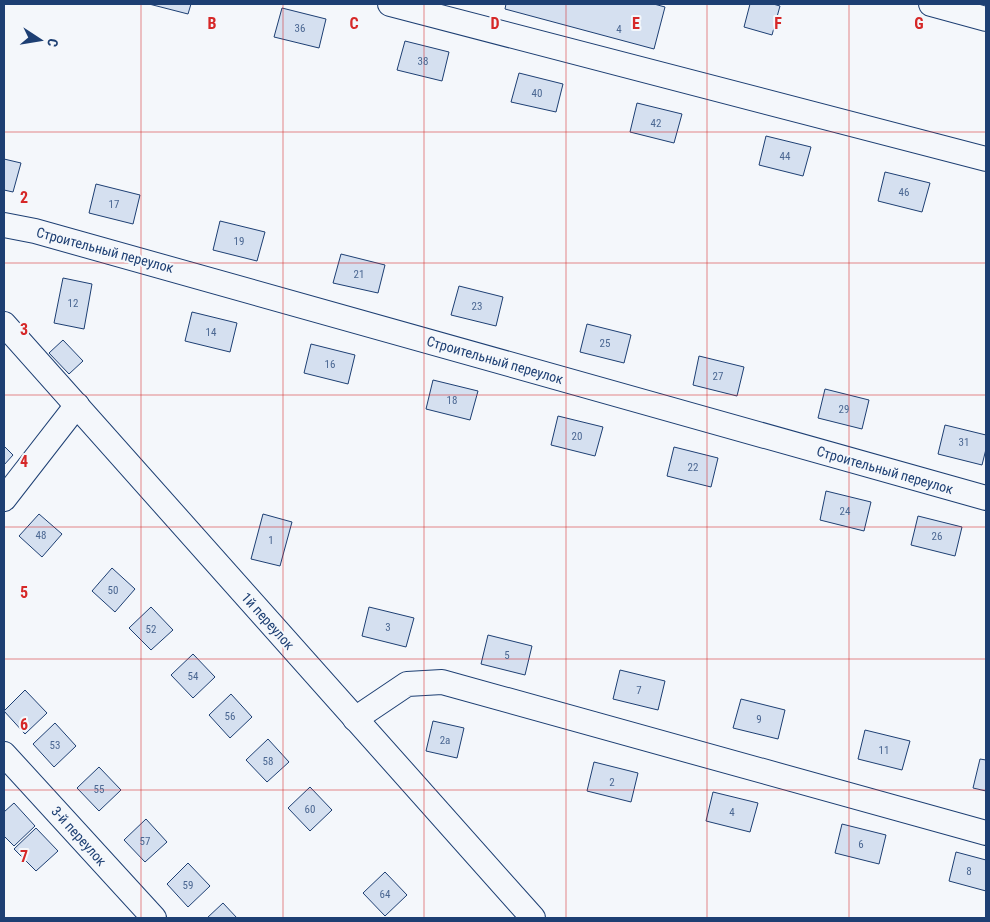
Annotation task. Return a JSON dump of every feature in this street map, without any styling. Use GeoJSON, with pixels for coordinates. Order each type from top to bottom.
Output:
{"type":"FeatureCollection","features":[{"type":"Feature","properties":{"kind":"street"},"geometry":{"type":"LineString","coordinates":[[390,4],[986,159]]}},
{"type":"Feature","properties":{"kind":"street"},"geometry":{"type":"LineString","coordinates":[[931,4],[986,19]]}},
{"type":"Feature","properties":{"kind":"street","name":"Строительный переулок"},"geometry":{"type":"LineString","coordinates":[[4,224],[35,230],[986,498]]}},
{"type":"Feature","properties":{"kind":"street","name":"1й переулок"},"geometry":{"type":"LineString","coordinates":[[4,324],[533,918]]}},
{"type":"Feature","properties":{"kind":"street"},"geometry":{"type":"LineString","coordinates":[[4,500],[76,405]]}},
{"type":"Feature","properties":{"kind":"street"},"geometry":{"type":"LineString","coordinates":[[355,719],[407,684],[442,682],[986,833]]}},
{"type":"Feature","properties":{"kind":"street","name":"3-й переулок"},"geometry":{"type":"LineString","coordinates":[[4,754],[154,918]]}},
{"type":"Feature","properties":{"kind":"building"},"geometry":{"type":"Polygon","coordinates":[[[149,4],[191,4],[188,14],[149,4]]]}},
{"type":"Feature","properties":{"kind":"building"},"geometry":{"type":"Polygon","coordinates":[[[506,4],[654,4],[665,7],[654,49],[505,9],[506,4]]]}},
{"type":"Feature","properties":{"kind":"building"},"geometry":{"type":"Polygon","coordinates":[[[750,4],[773,4],[780,6],[772,35],[744,27],[750,4]]]}},
{"type":"Feature","properties":{"kind":"building"},"geometry":{"type":"Polygon","coordinates":[[[282,8],[326,19],[319,48],[274,37],[282,8]]]}},
{"type":"Feature","properties":{"kind":"building"},"geometry":{"type":"Polygon","coordinates":[[[405,41],[449,52],[442,81],[397,70],[405,41]]]}},
{"type":"Feature","properties":{"kind":"building"},"geometry":{"type":"Polygon","coordinates":[[[519,73],[563,84],[556,112],[511,102],[519,73]]]}},
{"type":"Feature","properties":{"kind":"building"},"geometry":{"type":"Polygon","coordinates":[[[637,103],[682,114],[674,143],[630,132],[637,103]]]}},
{"type":"Feature","properties":{"kind":"building"},"geometry":{"type":"Polygon","coordinates":[[[766,136],[811,147],[803,176],[759,165],[766,136]]]}},
{"type":"Feature","properties":{"kind":"building"},"geometry":{"type":"Polygon","coordinates":[[[4,159],[21,163],[13,192],[4,190],[4,159]]]}},
{"type":"Feature","properties":{"kind":"building"},"geometry":{"type":"Polygon","coordinates":[[[885,172],[930,183],[922,212],[878,201],[885,172]]]}},
{"type":"Feature","properties":{"kind":"building"},"geometry":{"type":"Polygon","coordinates":[[[96,184],[140,195],[133,224],[89,213],[96,184]]]}},
{"type":"Feature","properties":{"kind":"building"},"geometry":{"type":"Polygon","coordinates":[[[220,221],[265,232],[257,261],[213,250],[220,221]]]}},
{"type":"Feature","properties":{"kind":"building"},"geometry":{"type":"Polygon","coordinates":[[[341,254],[385,265],[378,293],[333,283],[341,254]]]}},
{"type":"Feature","properties":{"kind":"building"},"geometry":{"type":"Polygon","coordinates":[[[63,278],[92,284],[84,329],[54,323],[63,278]]]}},
{"type":"Feature","properties":{"kind":"building"},"geometry":{"type":"Polygon","coordinates":[[[459,286],[503,297],[496,326],[451,315],[459,286]]]}},
{"type":"Feature","properties":{"kind":"building"},"geometry":{"type":"Polygon","coordinates":[[[192,312],[237,323],[230,352],[185,341],[192,312]]]}},
{"type":"Feature","properties":{"kind":"building"},"geometry":{"type":"Polygon","coordinates":[[[587,324],[631,335],[624,363],[580,352],[587,324]]]}},
{"type":"Feature","properties":{"kind":"building"},"geometry":{"type":"Polygon","coordinates":[[[63,340],[83,361],[69,374],[49,353],[63,340]]]}},
{"type":"Feature","properties":{"kind":"building"},"geometry":{"type":"Polygon","coordinates":[[[311,344],[355,355],[348,384],[304,373],[311,344]]]}},
{"type":"Feature","properties":{"kind":"building"},"geometry":{"type":"Polygon","coordinates":[[[699,356],[744,367],[737,396],[693,385],[699,356]]]}},
{"type":"Feature","properties":{"kind":"building"},"geometry":{"type":"Polygon","coordinates":[[[433,380],[478,391],[470,420],[426,409],[433,380]]]}},
{"type":"Feature","properties":{"kind":"building"},"geometry":{"type":"Polygon","coordinates":[[[825,389],[869,400],[862,429],[818,418],[825,389]]]}},
{"type":"Feature","properties":{"kind":"building"},"geometry":{"type":"Polygon","coordinates":[[[558,416],[603,427],[595,456],[551,445],[558,416]]]}},
{"type":"Feature","properties":{"kind":"building"},"geometry":{"type":"Polygon","coordinates":[[[945,425],[986,435],[986,449],[982,465],[938,454],[945,425]]]}},
{"type":"Feature","properties":{"kind":"building"},"geometry":{"type":"Polygon","coordinates":[[[4,446],[13,455],[4,465],[4,446]]]}},
{"type":"Feature","properties":{"kind":"building"},"geometry":{"type":"Polygon","coordinates":[[[674,447],[718,458],[711,487],[667,476],[674,447]]]}},
{"type":"Feature","properties":{"kind":"building"},"geometry":{"type":"Polygon","coordinates":[[[826,491],[871,502],[864,531],[820,520],[826,491]]]}},
{"type":"Feature","properties":{"kind":"building"},"geometry":{"type":"Polygon","coordinates":[[[39,514],[62,534],[42,557],[19,536],[39,514]]]}},
{"type":"Feature","properties":{"kind":"building"},"geometry":{"type":"Polygon","coordinates":[[[263,514],[292,522],[280,566],[251,559],[263,514]]]}},
{"type":"Feature","properties":{"kind":"building"},"geometry":{"type":"Polygon","coordinates":[[[918,516],[962,527],[955,556],[911,545],[918,516]]]}},
{"type":"Feature","properties":{"kind":"building"},"geometry":{"type":"Polygon","coordinates":[[[112,568],[135,589],[115,612],[92,591],[112,568]]]}},
{"type":"Feature","properties":{"kind":"building"},"geometry":{"type":"Polygon","coordinates":[[[151,607],[173,630],[151,650],[129,628],[151,607]]]}},
{"type":"Feature","properties":{"kind":"building"},"geometry":{"type":"Polygon","coordinates":[[[369,607],[414,618],[406,647],[362,636],[369,607]]]}},
{"type":"Feature","properties":{"kind":"building"},"geometry":{"type":"Polygon","coordinates":[[[488,635],[532,646],[525,675],[481,664],[488,635]]]}},
{"type":"Feature","properties":{"kind":"building"},"geometry":{"type":"Polygon","coordinates":[[[193,654],[215,677],[193,698],[171,675],[193,654]]]}},
{"type":"Feature","properties":{"kind":"building"},"geometry":{"type":"Polygon","coordinates":[[[620,670],[665,681],[658,710],[613,699],[620,670]]]}},
{"type":"Feature","properties":{"kind":"building"},"geometry":{"type":"Polygon","coordinates":[[[25,690],[47,713],[25,734],[4,711],[25,690]]]}},
{"type":"Feature","properties":{"kind":"building"},"geometry":{"type":"Polygon","coordinates":[[[231,694],[252,717],[230,738],[209,715],[231,694]]]}},
{"type":"Feature","properties":{"kind":"building"},"geometry":{"type":"Polygon","coordinates":[[[741,699],[785,710],[778,739],[733,728],[741,699]]]}},
{"type":"Feature","properties":{"kind":"building"},"geometry":{"type":"Polygon","coordinates":[[[433,721],[464,728],[457,758],[426,751],[433,721]]]}},
{"type":"Feature","properties":{"kind":"building"},"geometry":{"type":"Polygon","coordinates":[[[55,723],[76,746],[54,767],[33,744],[55,723]]]}},
{"type":"Feature","properties":{"kind":"building"},"geometry":{"type":"Polygon","coordinates":[[[865,730],[910,741],[902,770],[858,759],[865,730]]]}},
{"type":"Feature","properties":{"kind":"building"},"geometry":{"type":"Polygon","coordinates":[[[268,739],[289,762],[267,782],[246,760],[268,739]]]}},
{"type":"Feature","properties":{"kind":"building"},"geometry":{"type":"Polygon","coordinates":[[[980,759],[986,760],[986,791],[973,788],[980,759]]]}},
{"type":"Feature","properties":{"kind":"building"},"geometry":{"type":"Polygon","coordinates":[[[594,762],[638,773],[631,802],[587,791],[594,762]]]}},
{"type":"Feature","properties":{"kind":"building"},"geometry":{"type":"Polygon","coordinates":[[[99,767],[121,790],[99,811],[77,788],[99,767]]]}},
{"type":"Feature","properties":{"kind":"building"},"geometry":{"type":"Polygon","coordinates":[[[310,787],[332,810],[310,831],[288,808],[310,787]]]}},
{"type":"Feature","properties":{"kind":"building"},"geometry":{"type":"Polygon","coordinates":[[[713,792],[758,803],[750,832],[706,821],[713,792]]]}},
{"type":"Feature","properties":{"kind":"building"},"geometry":{"type":"Polygon","coordinates":[[[14,803],[35,826],[14,846],[4,836],[4,812],[14,803]]]}},
{"type":"Feature","properties":{"kind":"building"},"geometry":{"type":"Polygon","coordinates":[[[146,819],[167,842],[145,862],[124,840],[146,819]]]}},
{"type":"Feature","properties":{"kind":"building"},"geometry":{"type":"Polygon","coordinates":[[[842,824],[886,835],[879,864],[835,853],[842,824]]]}},
{"type":"Feature","properties":{"kind":"building"},"geometry":{"type":"Polygon","coordinates":[[[36,828],[58,851],[36,871],[14,849],[36,828]]]}},
{"type":"Feature","properties":{"kind":"building"},"geometry":{"type":"Polygon","coordinates":[[[956,852],[986,860],[986,891],[949,881],[956,852]]]}},
{"type":"Feature","properties":{"kind":"building"},"geometry":{"type":"Polygon","coordinates":[[[188,863],[210,886],[188,907],[167,884],[188,863]]]}},
{"type":"Feature","properties":{"kind":"building"},"geometry":{"type":"Polygon","coordinates":[[[385,872],[407,895],[385,916],[363,893],[385,872]]]}},
{"type":"Feature","properties":{"kind":"building"},"geometry":{"type":"Polygon","coordinates":[[[223,903],[237,918],[207,918],[223,903]]]}}]}
